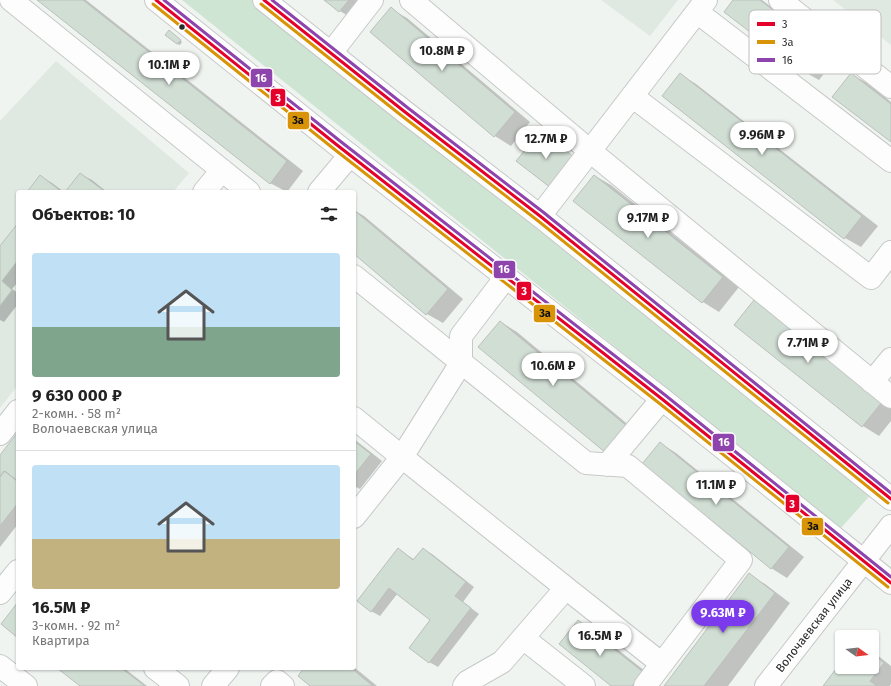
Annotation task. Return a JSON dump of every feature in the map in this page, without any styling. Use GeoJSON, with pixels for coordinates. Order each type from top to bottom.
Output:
{"type":"FeatureCollection","features":[{"type":"Feature","properties":{"kind":"main road"},"geometry":{"type":"LineString","coordinates":[[11,0],[247,190]]}},
{"type":"Feature","properties":{"kind":"main road"},"geometry":{"type":"LineString","coordinates":[[156,0],[350,155],[662,399],[891,583]]}},
{"type":"Feature","properties":{"kind":"main road"},"geometry":{"type":"LineString","coordinates":[[264,0],[405,112],[540,216],[891,499]]}},
{"type":"Feature","properties":{"kind":"main road"},"geometry":{"type":"LineString","coordinates":[[331,53],[372,0]]}},
{"type":"Feature","properties":{"kind":"main road"},"geometry":{"type":"LineString","coordinates":[[411,0],[590,151],[891,397]]}},
{"type":"Feature","properties":{"kind":"main road"},"geometry":{"type":"LineString","coordinates":[[780,0],[793,10]]}},
{"type":"Feature","properties":{"kind":"main road"},"geometry":{"type":"LineString","coordinates":[[540,216],[702,6],[749,45]]}},
{"type":"Feature","properties":{"kind":"main road"},"geometry":{"type":"LineString","coordinates":[[785,74],[891,161]]}},
{"type":"Feature","properties":{"kind":"main road"},"geometry":{"type":"LineString","coordinates":[[874,74],[891,87]]}},
{"type":"Feature","properties":{"kind":"main road"},"geometry":{"type":"LineString","coordinates":[[632,96],[871,278],[891,252]]}},
{"type":"Feature","properties":{"kind":"main road"},"geometry":{"type":"LineString","coordinates":[[321,190],[350,155]]}},
{"type":"Feature","properties":{"kind":"main road"},"geometry":{"type":"LineString","coordinates":[[206,190],[222,170]]}},
{"type":"Feature","properties":{"kind":"main road"},"geometry":{"type":"LineString","coordinates":[[356,514],[402,457],[461,363],[461,336],[506,277]]}},
{"type":"Feature","properties":{"kind":"main road"},"geometry":{"type":"LineString","coordinates":[[356,278],[586,464],[628,466],[741,560],[646,686]]}},
{"type":"Feature","properties":{"kind":"main road"},"geometry":{"type":"LineString","coordinates":[[872,382],[891,359]]}},
{"type":"Feature","properties":{"kind":"main road"},"geometry":{"type":"LineString","coordinates":[[607,465],[662,399]]}},
{"type":"Feature","properties":{"kind":"main road"},"geometry":{"type":"LineString","coordinates":[[0,434],[16,414]]}},
{"type":"Feature","properties":{"kind":"main road"},"geometry":{"type":"LineString","coordinates":[[356,420],[662,664]]}},
{"type":"Feature","properties":{"kind":"main road","name":"Волочаевская улица"},"geometry":{"type":"LineString","coordinates":[[766,686],[891,526]]}},
{"type":"Feature","properties":{"kind":"main road"},"geometry":{"type":"LineString","coordinates":[[0,593],[16,573]]}},
{"type":"Feature","properties":{"kind":"main road"},"geometry":{"type":"LineString","coordinates":[[468,685],[502,662],[566,588]]}},
{"type":"Feature","properties":{"kind":"main road"},"geometry":{"type":"LineString","coordinates":[[523,638],[584,686]]}},
{"type":"Feature","properties":{"kind":"main road"},"geometry":{"type":"LineString","coordinates":[[0,666],[26,686]]}},
{"type":"Feature","properties":{"kind":"main road"},"geometry":{"type":"LineString","coordinates":[[158,670],[178,686]]}},
{"type":"Feature","properties":{"kind":"main road"},"geometry":{"type":"LineString","coordinates":[[213,686],[226,670]]}},
{"type":"Feature","properties":{"kind":"main road"},"geometry":{"type":"LineString","coordinates":[[272,686],[277,681],[283,686]]}},
{"type":"Feature","properties":{"kind":"shaded area"},"geometry":{"type":"Polygon","coordinates":[[[601,0],[678,0],[650,36],[601,0]]]}},
{"type":"Feature","properties":{"kind":"shaded area"},"geometry":{"type":"Polygon","coordinates":[[[833,0],[891,0],[891,45],[881,37],[881,10],[846,10],[833,0]]]}},
{"type":"Feature","properties":{"kind":"shaded area"},"geometry":{"type":"Polygon","coordinates":[[[56,61],[189,173],[175,190],[16,190],[16,388],[0,408],[0,121],[56,61]]]}},
{"type":"Feature","properties":{"kind":"green space"},"geometry":{"type":"Polygon","coordinates":[[[182,0],[252,0],[874,491],[841,528],[182,0]]]}},
{"type":"Feature","properties":{"kind":"building"},"geometry":{"type":"Polygon","coordinates":[[[37,0],[83,0],[287,161],[270,184],[37,0]]]}},
{"type":"Feature","properties":{"kind":"building"},"geometry":{"type":"Polygon","coordinates":[[[324,0],[349,0],[339,12],[324,0]]]}},
{"type":"Feature","properties":{"kind":"building"},"geometry":{"type":"Polygon","coordinates":[[[733,0],[760,0],[773,10],[749,10],[749,31],[724,12],[733,0]]]}},
{"type":"Feature","properties":{"kind":"building"},"geometry":{"type":"Polygon","coordinates":[[[391,7],[515,112],[494,137],[370,32],[391,7]]]}},
{"type":"Feature","properties":{"kind":"building"},"geometry":{"type":"Polygon","coordinates":[[[169,30],[181,40],[177,44],[165,35],[169,30]]]}},
{"type":"Feature","properties":{"kind":"building"},"geometry":{"type":"Polygon","coordinates":[[[680,73],[862,216],[844,239],[662,96],[680,73]]]}},
{"type":"Feature","properties":{"kind":"building"},"geometry":{"type":"Polygon","coordinates":[[[850,74],[852,74],[891,104],[891,142],[832,97],[850,74]]]}},
{"type":"Feature","properties":{"kind":"building"},"geometry":{"type":"Polygon","coordinates":[[[541,131],[575,158],[551,188],[516,161],[541,131]]]}},
{"type":"Feature","properties":{"kind":"building"},"geometry":{"type":"Polygon","coordinates":[[[80,173],[103,190],[67,190],[80,173]]]}},
{"type":"Feature","properties":{"kind":"building"},"geometry":{"type":"Polygon","coordinates":[[[40,175],[59,190],[29,190],[40,175]]]}},
{"type":"Feature","properties":{"kind":"building"},"geometry":{"type":"Polygon","coordinates":[[[594,175],[723,277],[702,303],[573,201],[594,175]]]}},
{"type":"Feature","properties":{"kind":"building"},"geometry":{"type":"Polygon","coordinates":[[[356,212],[448,289],[426,315],[356,256],[356,212]]]}},
{"type":"Feature","properties":{"kind":"building"},"geometry":{"type":"Polygon","coordinates":[[[16,226],[16,263],[2,281],[12,290],[0,306],[0,246],[16,226]]]}},
{"type":"Feature","properties":{"kind":"building"},"geometry":{"type":"Polygon","coordinates":[[[754,300],[882,402],[862,427],[734,325],[754,300]]]}},
{"type":"Feature","properties":{"kind":"building"},"geometry":{"type":"Polygon","coordinates":[[[500,321],[628,427],[606,453],[478,347],[500,321]]]}},
{"type":"Feature","properties":{"kind":"building"},"geometry":{"type":"Polygon","coordinates":[[[16,435],[16,480],[5,471],[0,477],[0,455],[16,435]]]}},
{"type":"Feature","properties":{"kind":"building"},"geometry":{"type":"Polygon","coordinates":[[[660,442],[789,547],[771,569],[642,464],[660,442]]]}},
{"type":"Feature","properties":{"kind":"building"},"geometry":{"type":"Polygon","coordinates":[[[356,443],[371,454],[356,473],[356,443]]]}},
{"type":"Feature","properties":{"kind":"building"},"geometry":{"type":"Polygon","coordinates":[[[4,471],[16,480],[16,506],[0,526],[0,476],[4,471]]]}},
{"type":"Feature","properties":{"kind":"building"},"geometry":{"type":"Polygon","coordinates":[[[398,548],[413,560],[423,548],[466,582],[455,596],[471,608],[429,663],[409,648],[430,620],[389,588],[371,612],[357,601],[398,548]]]}},
{"type":"Feature","properties":{"kind":"building"},"geometry":{"type":"Polygon","coordinates":[[[749,573],[775,593],[704,686],[664,686],[749,573]]]}},
{"type":"Feature","properties":{"kind":"building"},"geometry":{"type":"Polygon","coordinates":[[[16,605],[16,636],[1,624],[16,605]]]}},
{"type":"Feature","properties":{"kind":"building"},"geometry":{"type":"Polygon","coordinates":[[[578,620],[643,672],[632,686],[611,686],[559,644],[578,620]]]}},
{"type":"Feature","properties":{"kind":"building"},"geometry":{"type":"Polygon","coordinates":[[[879,659],[884,663],[879,669],[879,659]]]}},
{"type":"Feature","properties":{"kind":"building"},"geometry":{"type":"Polygon","coordinates":[[[60,670],[124,670],[145,686],[80,686],[60,670]]]}},
{"type":"Feature","properties":{"kind":"building"},"geometry":{"type":"Polygon","coordinates":[[[302,670],[353,670],[373,686],[310,686],[298,676],[302,670]]]}},
{"type":"Feature","properties":{"kind":"building"},"geometry":{"type":"Polygon","coordinates":[[[835,670],[835,674],[875,674],[870,681],[877,686],[823,686],[835,670]]]}},
{"type":"Feature","properties":{"kind":"transit line","name":"3"},"geometry":{"type":"LineString","coordinates":[[156,0],[337,145],[662,399],[891,583]]}},
{"type":"Feature","properties":{"kind":"transit line","name":"16"},"geometry":{"type":"LineString","coordinates":[[164,0],[340,141],[665,395],[891,577]]}},
{"type":"Feature","properties":{"kind":"transit line","name":"3"},"geometry":{"type":"LineString","coordinates":[[264,0],[405,112],[540,216],[891,499]]}},
{"type":"Feature","properties":{"kind":"transit line","name":"16"},"geometry":{"type":"LineString","coordinates":[[272,0],[408,108],[543,212],[891,493]]}},
{"type":"Feature","properties":{"kind":"transit line","name":"3а"},"geometry":{"type":"LineString","coordinates":[[153,4],[334,149],[659,403],[888,587]]}},
{"type":"Feature","properties":{"kind":"transit line","name":"3а"},"geometry":{"type":"LineString","coordinates":[[261,4],[402,116],[537,220],[888,503]]}}]}
